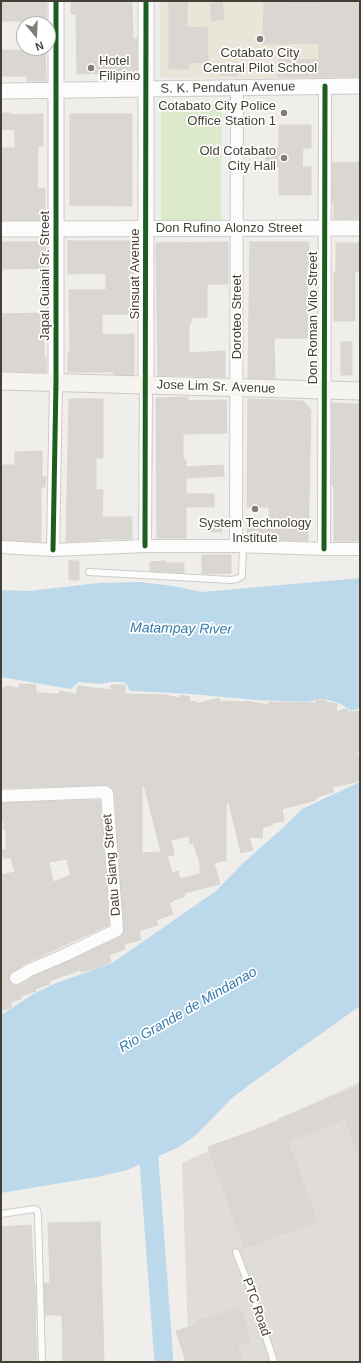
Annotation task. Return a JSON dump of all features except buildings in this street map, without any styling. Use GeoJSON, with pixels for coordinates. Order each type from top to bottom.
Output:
{"type":"FeatureCollection","features":[{"type":"Feature","properties":{"kind":"main road","name":"Jose Lim Sr. Avenue"},"geometry":{"type":"LineString","coordinates":[[1,381],[360,391]]}},
{"type":"Feature","properties":{"kind":"street","name":"Japal Guiani Sr. Street"},"geometry":{"type":"LineString","coordinates":[[54,550],[56,382],[56,1]]}},
{"type":"Feature","properties":{"kind":"street","name":"Sinsuat Avenue"},"geometry":{"type":"LineString","coordinates":[[145,546],[146,1]]}},
{"type":"Feature","properties":{"kind":"street","name":"Don Roman Vilo Street"},"geometry":{"type":"LineString","coordinates":[[324,549],[325,86]]}},
{"type":"Feature","properties":{"kind":"street","name":"S. K. Pendatun Avenue"},"geometry":{"type":"LineString","coordinates":[[1,92],[360,86]]}},
{"type":"Feature","properties":{"kind":"street","name":"Doroteo Street"},"geometry":{"type":"LineString","coordinates":[[237,87],[237,387],[239,546]]}},
{"type":"Feature","properties":{"kind":"street","name":"Don Rufino Alonzo Street"},"geometry":{"type":"LineString","coordinates":[[1,229],[360,228]]}},
{"type":"Feature","properties":{"kind":"street"},"geometry":{"type":"LineString","coordinates":[[1,547],[54,550],[145,546],[239,546],[360,549]]}},
{"type":"Feature","properties":{"kind":"street","name":"Datu Siang Street"},"geometry":{"type":"LineString","coordinates":[[1,796],[105,792],[107,794],[117,930],[30,970],[16,978]]}},
{"type":"Feature","properties":{"kind":"lane"},"geometry":{"type":"LineString","coordinates":[[89,572],[186,578],[238,579],[242,576],[239,546]]}},
{"type":"Feature","properties":{"kind":"lane"},"geometry":{"type":"LineString","coordinates":[[1,1214],[34,1209],[38,1215],[42,1362]]}},
{"type":"Feature","properties":{"kind":"lane","name":"PTC Road"},"geometry":{"type":"LineString","coordinates":[[236,1252],[251,1291],[274,1362]]}},
{"type":"Feature","properties":{"kind":"shaded area","name":"Cotabato City Central Pilot School"},"geometry":{"type":"Polygon","coordinates":[[[160,1],[360,1],[360,79],[160,78],[160,1]]]}},
{"type":"Feature","properties":{"kind":"shaded area"},"geometry":{"type":"Polygon","coordinates":[[[360,1082],[360,1362],[189,1362],[182,1163],[360,1082]]]}},
{"type":"Feature","properties":{"kind":"green space"},"geometry":{"type":"Polygon","coordinates":[[[161,105],[222,105],[221,220],[161,220],[161,105]]]}},
{"type":"Feature","properties":{"kind":"water","name":"Matampay River"},"geometry":{"type":"Polygon","coordinates":[[[360,578],[360,706],[356,710],[350,710],[341,704],[325,699],[317,699],[309,702],[256,700],[191,694],[132,691],[129,690],[127,685],[123,682],[100,684],[79,682],[71,689],[1,677],[1,590],[29,591],[98,583],[140,582],[173,586],[202,592],[360,578]]]}},
{"type":"Feature","properties":{"kind":"water","name":"Rio Grande de Mindanao"},"geometry":{"type":"Polygon","coordinates":[[[360,782],[360,1006],[232,1098],[195,1136],[177,1148],[127,1170],[97,1177],[1,1193],[1,1015],[35,993],[54,984],[112,963],[216,891],[242,864],[302,809],[360,782]]]}},
{"type":"Feature","properties":{"kind":"waterway"},"geometry":{"type":"LineString","coordinates":[[147,1134],[164,1362]]}},
{"type":"Feature","properties":{"kind":"cycle path"},"geometry":{"type":"LineString","coordinates":[[53,550],[56,382],[56,1]]}},
{"type":"Feature","properties":{"kind":"cycle path"},"geometry":{"type":"LineString","coordinates":[[145,546],[146,1]]}},
{"type":"Feature","properties":{"kind":"cycle path"},"geometry":{"type":"LineString","coordinates":[[324,549],[325,86]]}},
{"type":"Feature","properties":{"kind":"place","name":"Cotabato City Central Pilot School"},"geometry":{"type":"Point","coordinates":[260,39]}},
{"type":"Feature","properties":{"kind":"place","name":"Hotel Filipino"},"geometry":{"type":"Point","coordinates":[91,68]}},
{"type":"Feature","properties":{"kind":"place","name":"Cotabato City Police Office Station 1"},"geometry":{"type":"Point","coordinates":[284,113]}},
{"type":"Feature","properties":{"kind":"place","name":"Old Cotabato City Hall"},"geometry":{"type":"Point","coordinates":[284,158]}},
{"type":"Feature","properties":{"kind":"place","name":"System Technology Institute"},"geometry":{"type":"Point","coordinates":[255,509]}}]}
